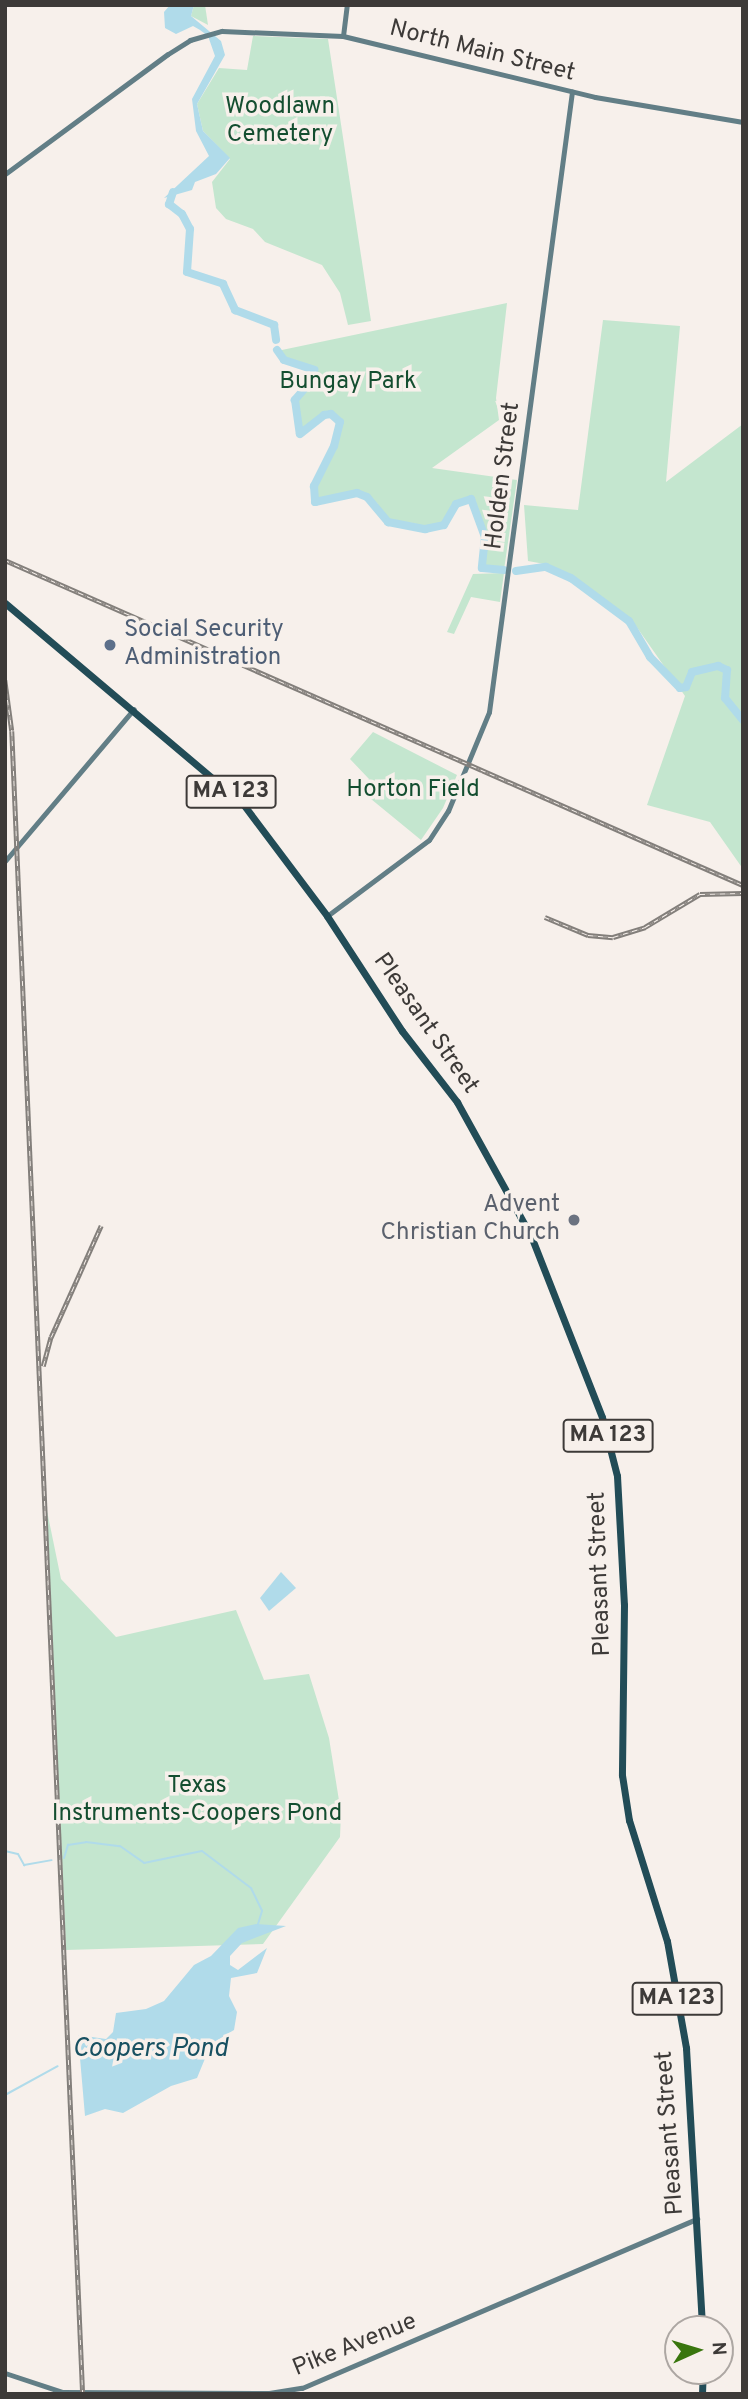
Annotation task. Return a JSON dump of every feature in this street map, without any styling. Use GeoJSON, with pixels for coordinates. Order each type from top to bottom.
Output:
{"type":"FeatureCollection","features":[{"type":"Feature","properties":{"kind":"highway","name":"Pleasant Street"},"geometry":{"type":"LineString","coordinates":[[5,603],[134,709],[243,804],[327,916],[402,1031],[457,1102],[502,1178],[531,1236],[610,1441],[619,1503],[624,1605],[622,1775],[629,1820],[667,1941],[686,2048],[701,2315]]}},
{"type":"Feature","properties":{"kind":"main road"},"geometry":{"type":"LineString","coordinates":[[343,36],[347,5]]}},
{"type":"Feature","properties":{"kind":"main road","name":"North Main Street"},"geometry":{"type":"LineString","coordinates":[[5,174],[168,54],[199,37],[216,32],[343,36],[572,92],[743,122]]}},
{"type":"Feature","properties":{"kind":"main road","name":"Holden Street"},"geometry":{"type":"LineString","coordinates":[[327,916],[420,849],[448,811],[493,696],[572,92]]}},
{"type":"Feature","properties":{"kind":"main road"},"geometry":{"type":"LineString","coordinates":[[5,861],[134,709]]}},
{"type":"Feature","properties":{"kind":"main road","name":"Pike Avenue"},"geometry":{"type":"LineString","coordinates":[[5,2373],[51,2390],[269,2393],[302,2388],[697,2219]]}},
{"type":"Feature","properties":{"kind":"green space"},"geometry":{"type":"Polygon","coordinates":[[[194,5],[205,5],[208,25],[191,16],[194,5]]]}},
{"type":"Feature","properties":{"kind":"green space","name":"Woodlawn Cemetery"},"geometry":{"type":"Polygon","coordinates":[[[253,36],[328,39],[371,321],[348,325],[340,293],[322,265],[265,242],[253,229],[226,219],[216,208],[212,182],[230,159],[203,131],[197,104],[219,68],[247,70],[253,36]]]}},
{"type":"Feature","properties":{"kind":"green space","name":"Bungay Park"},"geometry":{"type":"Polygon","coordinates":[[[507,303],[496,398],[499,420],[432,468],[517,480],[504,570],[482,568],[485,537],[471,499],[456,504],[444,525],[425,529],[414,523],[388,522],[377,503],[357,493],[315,502],[314,486],[334,446],[340,423],[331,414],[324,415],[300,434],[295,400],[313,379],[314,370],[284,360],[277,351],[507,303]]]}},
{"type":"Feature","properties":{"kind":"green space"},"geometry":{"type":"Polygon","coordinates":[[[603,320],[680,326],[666,482],[743,424],[743,869],[710,822],[647,805],[685,696],[636,626],[550,565],[528,561],[524,505],[578,510],[603,320]]]}},
{"type":"Feature","properties":{"kind":"green space"},"geometry":{"type":"Polygon","coordinates":[[[504,573],[500,602],[471,597],[454,634],[447,632],[473,574],[504,573]]]}},
{"type":"Feature","properties":{"kind":"green space","name":"Horton Field"},"geometry":{"type":"Polygon","coordinates":[[[373,732],[457,775],[443,808],[421,840],[360,790],[369,779],[350,759],[373,732]]]}},
{"type":"Feature","properties":{"kind":"green space","name":"Texas Instruments-Coopers Pond"},"geometry":{"type":"Polygon","coordinates":[[[46,1506],[61,1579],[116,1637],[236,1610],[264,1680],[309,1674],[329,1738],[341,1813],[340,1837],[263,1944],[66,1950],[46,1506]]]}},
{"type":"Feature","properties":{"kind":"water"},"geometry":{"type":"Polygon","coordinates":[[[170,5],[194,5],[191,16],[221,41],[225,55],[197,104],[203,131],[230,158],[216,174],[195,182],[192,190],[164,198],[209,156],[196,131],[192,99],[215,56],[208,36],[193,26],[176,34],[165,28],[164,12],[170,5]]]}},
{"type":"Feature","properties":{"kind":"water"},"geometry":{"type":"Polygon","coordinates":[[[281,1572],[296,1588],[269,1611],[260,1598],[281,1572]]]}},
{"type":"Feature","properties":{"kind":"water","name":"Coopers Pond"},"geometry":{"type":"Polygon","coordinates":[[[256,1924],[286,1926],[242,1943],[230,1956],[230,1965],[238,1970],[267,1948],[257,1973],[231,1978],[229,1996],[237,2012],[234,2030],[211,2044],[197,2078],[171,2086],[123,2113],[105,2109],[85,2116],[78,2035],[106,2039],[113,2032],[116,2013],[146,2009],[164,2001],[194,1965],[211,1956],[238,1928],[256,1924]]]}},
{"type":"Feature","properties":{"kind":"waterway"},"geometry":{"type":"LineString","coordinates":[[173,192],[169,204],[182,214],[190,229],[187,272],[223,284],[235,310],[274,325],[276,340]]}},
{"type":"Feature","properties":{"kind":"waterway"},"geometry":{"type":"LineString","coordinates":[[277,350],[284,360],[314,370],[313,379],[295,400],[300,434],[324,415],[331,414],[340,422],[334,446],[314,486],[315,502],[357,493],[367,497],[388,522],[425,529],[444,525],[456,504],[471,499],[485,537],[482,568],[504,570]]}},
{"type":"Feature","properties":{"kind":"waterway"},"geometry":{"type":"LineString","coordinates":[[516,571],[546,567],[571,578],[629,621],[650,657],[680,688],[686,687],[692,672],[718,666],[727,670],[725,698],[743,720]]}},
{"type":"Feature","properties":{"kind":"waterway"},"geometry":{"type":"LineString","coordinates":[[64,1858],[68,1845],[86,1842],[120,1846],[144,1863],[202,1851],[251,1888],[262,1911],[258,1924]]}},
{"type":"Feature","properties":{"kind":"waterway"},"geometry":{"type":"LineString","coordinates":[[5,1851],[18,1854],[24,1865],[52,1860]]}},
{"type":"Feature","properties":{"kind":"waterway"},"geometry":{"type":"LineString","coordinates":[[5,2095],[58,2066]]}},
{"type":"Feature","properties":{"kind":"railway"},"geometry":{"type":"LineString","coordinates":[[5,560],[743,885]]}},
{"type":"Feature","properties":{"kind":"railway"},"geometry":{"type":"LineString","coordinates":[[5,680],[12,731],[83,2394]]}},
{"type":"Feature","properties":{"kind":"railway"},"geometry":{"type":"LineString","coordinates":[[545,917],[588,935],[613,937],[645,927],[700,894],[743,893]]}},
{"type":"Feature","properties":{"kind":"railway"},"geometry":{"type":"LineString","coordinates":[[43,1366],[51,1337],[101,1226]]}},
{"type":"Feature","properties":{"kind":"place","name":"Social Security Administration"},"geometry":{"type":"Point","coordinates":[110,645]}},
{"type":"Feature","properties":{"kind":"place","name":"Advent Christian Church"},"geometry":{"type":"Point","coordinates":[574,1220]}}]}
